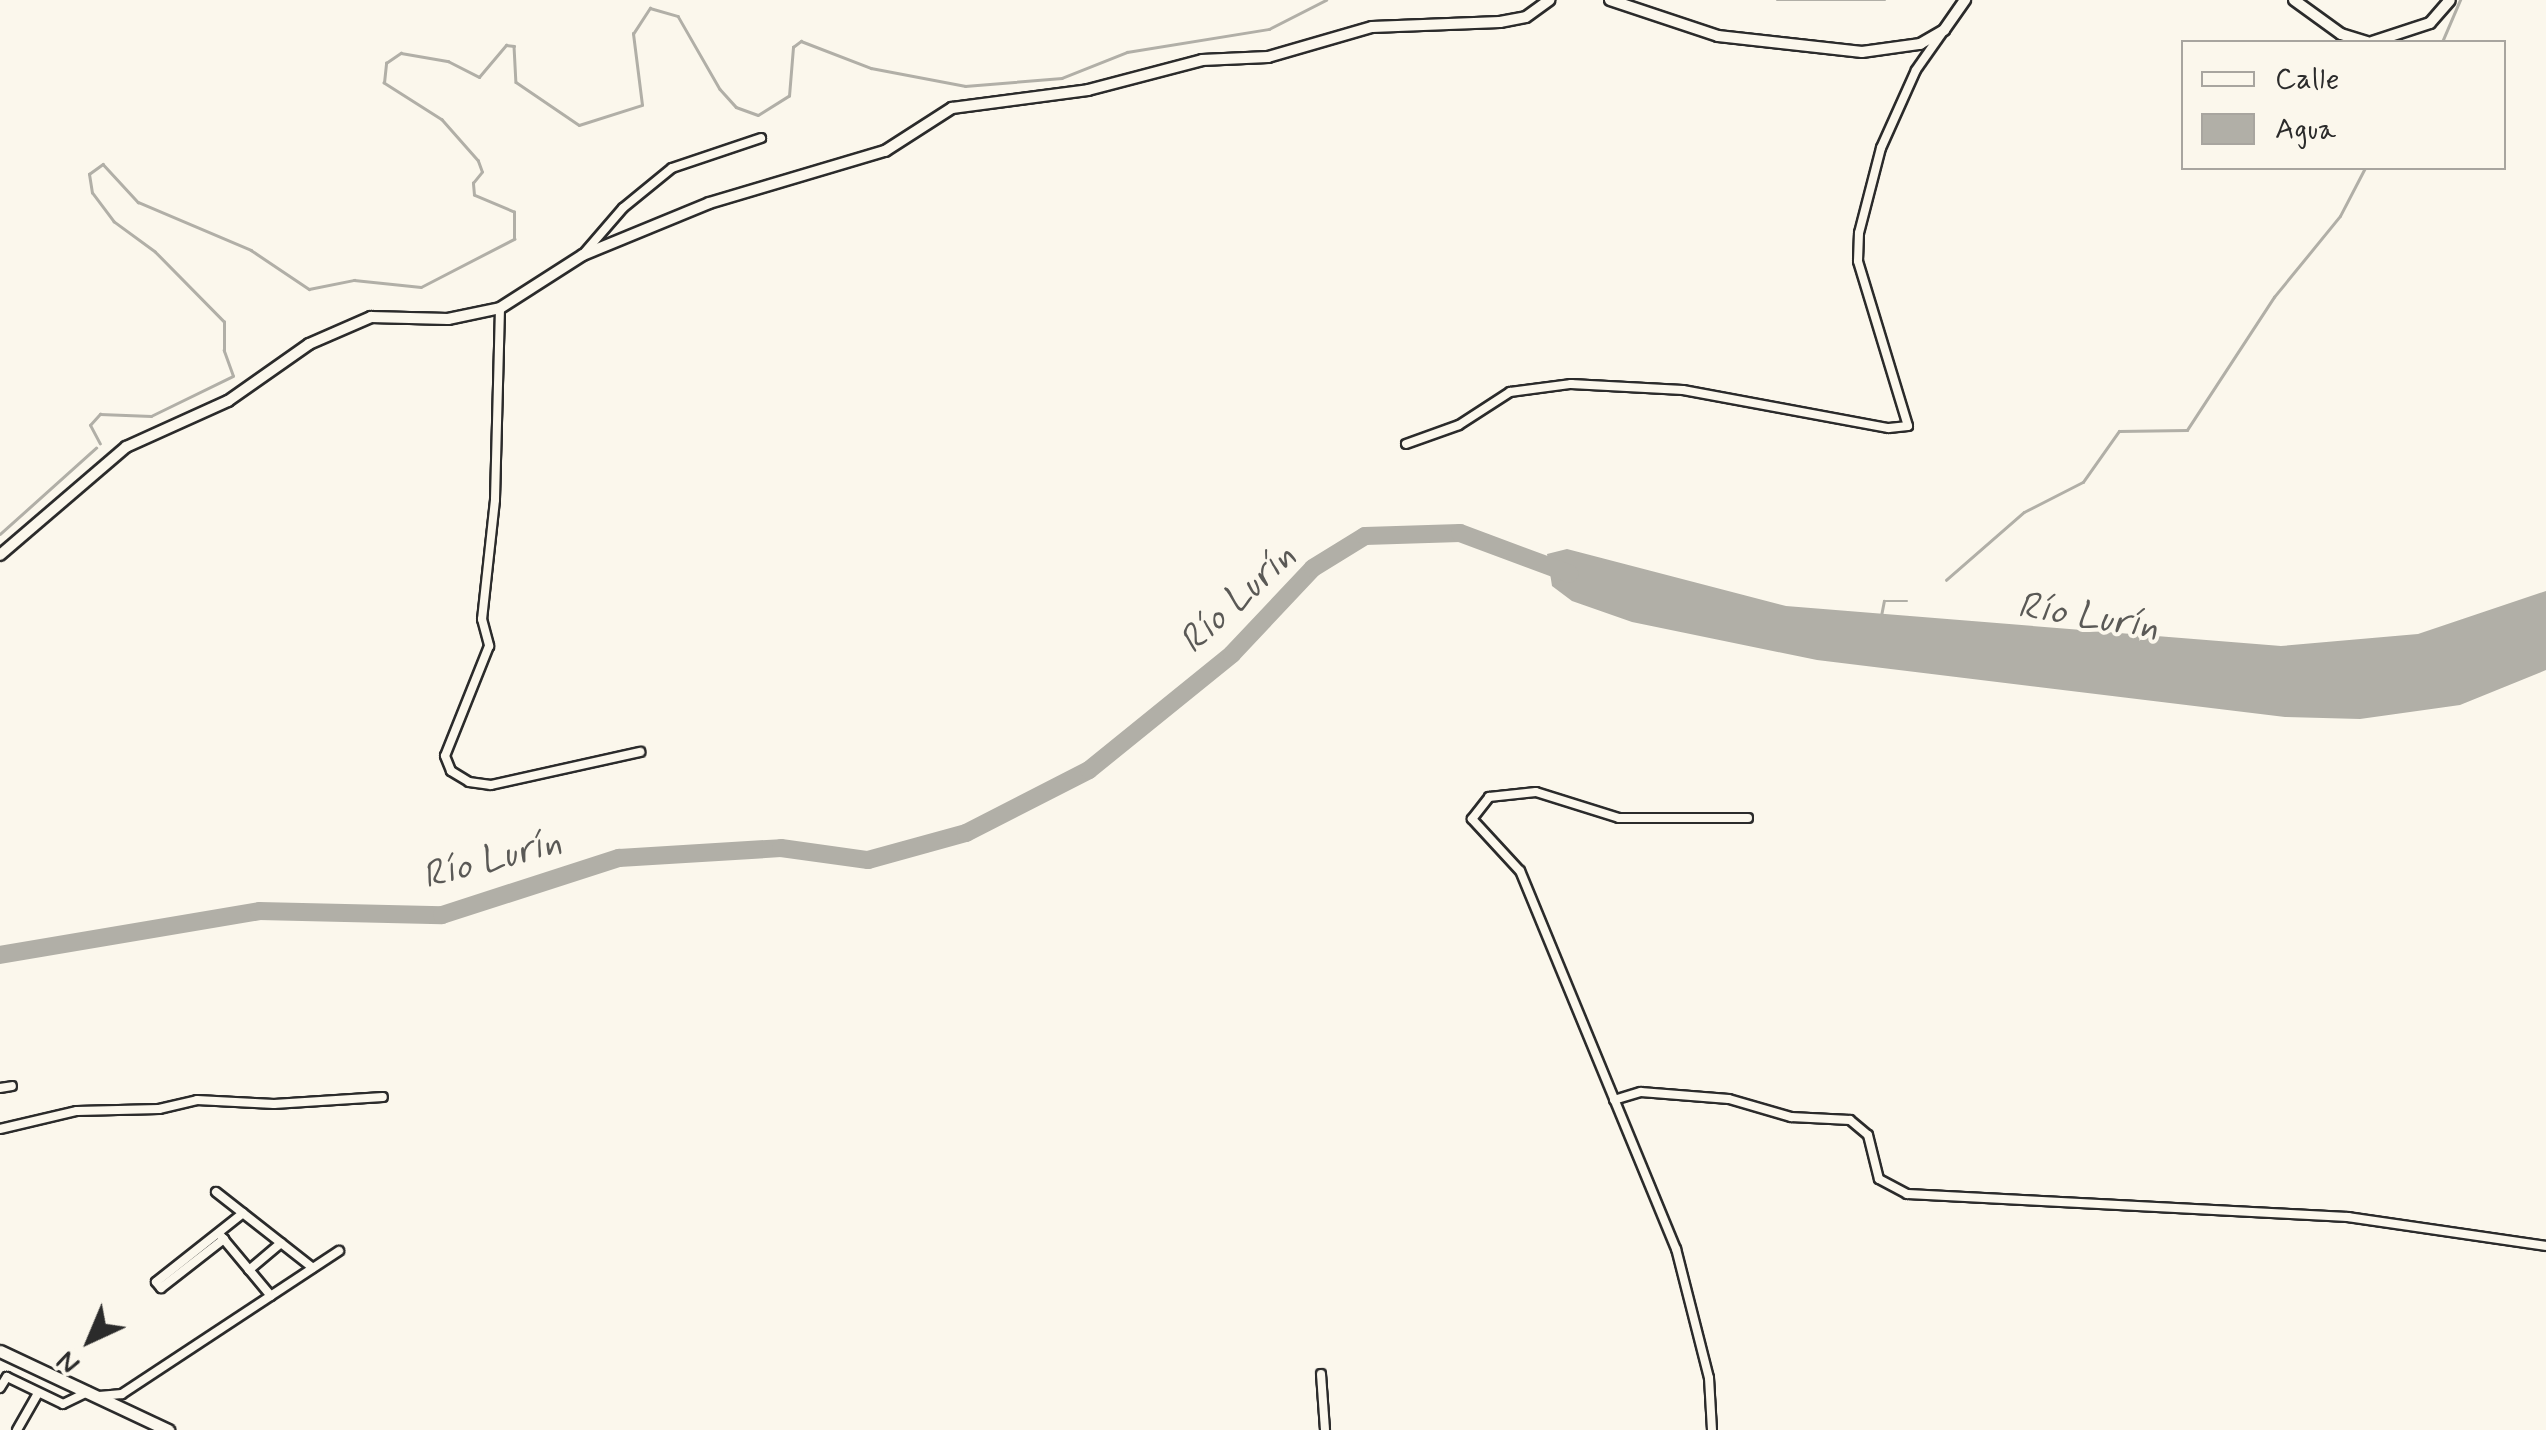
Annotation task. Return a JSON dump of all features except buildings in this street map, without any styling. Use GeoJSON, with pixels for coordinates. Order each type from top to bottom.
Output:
{"type":"FeatureCollection","features":[{"type":"Feature","properties":{"kind":"main road"},"geometry":{"type":"LineString","coordinates":[[0,1351],[168,1430]]}},
{"type":"Feature","properties":{"kind":"street"},"geometry":{"type":"LineString","coordinates":[[0,555],[126,447],[228,402],[309,344],[372,317],[448,318],[500,308],[583,254],[709,203],[884,151],[952,108],[1088,90],[1202,60],[1268,57],[1372,27],[1500,22],[1526,17],[1549,0]]}},
{"type":"Feature","properties":{"kind":"street"},"geometry":{"type":"LineString","coordinates":[[1610,0],[1718,36],[1784,45],[1890,52],[1944,30]]}},
{"type":"Feature","properties":{"kind":"street"},"geometry":{"type":"LineString","coordinates":[[1406,444],[1458,425],[1510,392],[1572,384],[1682,390],[1889,428],[1908,426],[1858,261],[1858,233],[1881,148],[1916,70],[1966,0]]}},
{"type":"Feature","properties":{"kind":"street"},"geometry":{"type":"LineString","coordinates":[[2294,0],[2340,34],[2362,40]]}},
{"type":"Feature","properties":{"kind":"street"},"geometry":{"type":"LineString","coordinates":[[2376,40],[2430,23],[2450,0]]}},
{"type":"Feature","properties":{"kind":"street"},"geometry":{"type":"LineString","coordinates":[[583,254],[623,208],[672,168],[761,138]]}},
{"type":"Feature","properties":{"kind":"street"},"geometry":{"type":"LineString","coordinates":[[500,308],[495,500],[482,619],[489,646],[445,756],[451,770],[469,782],[491,785],[640,752]]}},
{"type":"Feature","properties":{"kind":"street"},"geometry":{"type":"LineString","coordinates":[[1712,1430],[1709,1378],[1676,1249],[1520,871],[1472,819],[1489,797],[1536,792],[1619,818],[1748,818]]}},
{"type":"Feature","properties":{"kind":"street"},"geometry":{"type":"LineString","coordinates":[[0,1088],[12,1086]]}},
{"type":"Feature","properties":{"kind":"street"},"geometry":{"type":"LineString","coordinates":[[1614,1100],[1641,1092],[1694,1096],[1791,1117],[1850,1120],[1868,1136],[1879,1179],[1907,1194],[2348,1216],[2546,1246]]}},
{"type":"Feature","properties":{"kind":"street"},"geometry":{"type":"LineString","coordinates":[[0,1129],[77,1111],[159,1109],[197,1100],[274,1104],[383,1097]]}},
{"type":"Feature","properties":{"kind":"street"},"geometry":{"type":"LineString","coordinates":[[216,1192],[312,1268]]}},
{"type":"Feature","properties":{"kind":"street"},"geometry":{"type":"LineString","coordinates":[[221,1236],[156,1282],[162,1288],[221,1236],[243,1213]]}},
{"type":"Feature","properties":{"kind":"street"},"geometry":{"type":"LineString","coordinates":[[221,1236],[271,1296]]}},
{"type":"Feature","properties":{"kind":"street"},"geometry":{"type":"LineString","coordinates":[[249,1270],[282,1243]]}},
{"type":"Feature","properties":{"kind":"street"},"geometry":{"type":"LineString","coordinates":[[0,1388],[7,1376],[62,1404],[93,1394],[122,1394],[339,1251]]}},
{"type":"Feature","properties":{"kind":"street"},"geometry":{"type":"LineString","coordinates":[[1321,1374],[1325,1430]]}},
{"type":"Feature","properties":{"kind":"street"},"geometry":{"type":"LineString","coordinates":[[16,1430],[37,1394]]}},
{"type":"Feature","properties":{"kind":"water"},"geometry":{"type":"Polygon","coordinates":[[[1567,549],[1786,606],[2281,646],[2418,634],[2546,591],[2546,670],[2460,705],[2360,719],[2285,717],[1817,660],[1632,622],[1572,601],[1552,586],[1547,554],[1567,549]]]}},
{"type":"Feature","properties":{"kind":"waterway"},"geometry":{"type":"LineString","coordinates":[[100,444],[90,425],[100,414],[151,416],[233,376],[224,351],[224,322],[155,252],[114,222],[92,193],[89,174],[103,164],[138,202],[251,250],[309,289],[354,280],[421,287],[514,239],[514,212],[474,195],[473,183],[482,172],[478,161],[442,120],[384,83],[386,63],[401,53],[448,61],[479,77],[506,45],[514,46],[516,82],[579,125],[642,105],[633,34],[650,8],[678,16],[720,89],[736,107],[758,115],[789,96],[793,47],[801,41],[871,68],[965,86],[1062,78],[1127,52],[1269,29],[1326,0]]}},
{"type":"Feature","properties":{"kind":"waterway"},"geometry":{"type":"LineString","coordinates":[[1777,0],[1885,0]]}},
{"type":"Feature","properties":{"kind":"waterway"},"geometry":{"type":"LineString","coordinates":[[2443,40],[2460,0]]}},
{"type":"Feature","properties":{"kind":"waterway"},"geometry":{"type":"LineString","coordinates":[[1946,580],[2024,512],[2083,482],[2119,431],[2187,430],[2274,297],[2340,216],[2364,170]]}},
{"type":"Feature","properties":{"kind":"waterway"},"geometry":{"type":"LineString","coordinates":[[0,534],[96,448]]}},
{"type":"Feature","properties":{"kind":"waterway","name":"Río Lurín"},"geometry":{"type":"LineString","coordinates":[[0,955],[259,911],[442,915],[619,858],[781,848],[868,860],[966,833],[1089,770],[1232,654],[1313,568],[1365,536],[1460,533],[1570,574]]}},
{"type":"Feature","properties":{"kind":"waterway"},"geometry":{"type":"LineString","coordinates":[[1881,616],[1884,601],[1907,601]]}}]}
